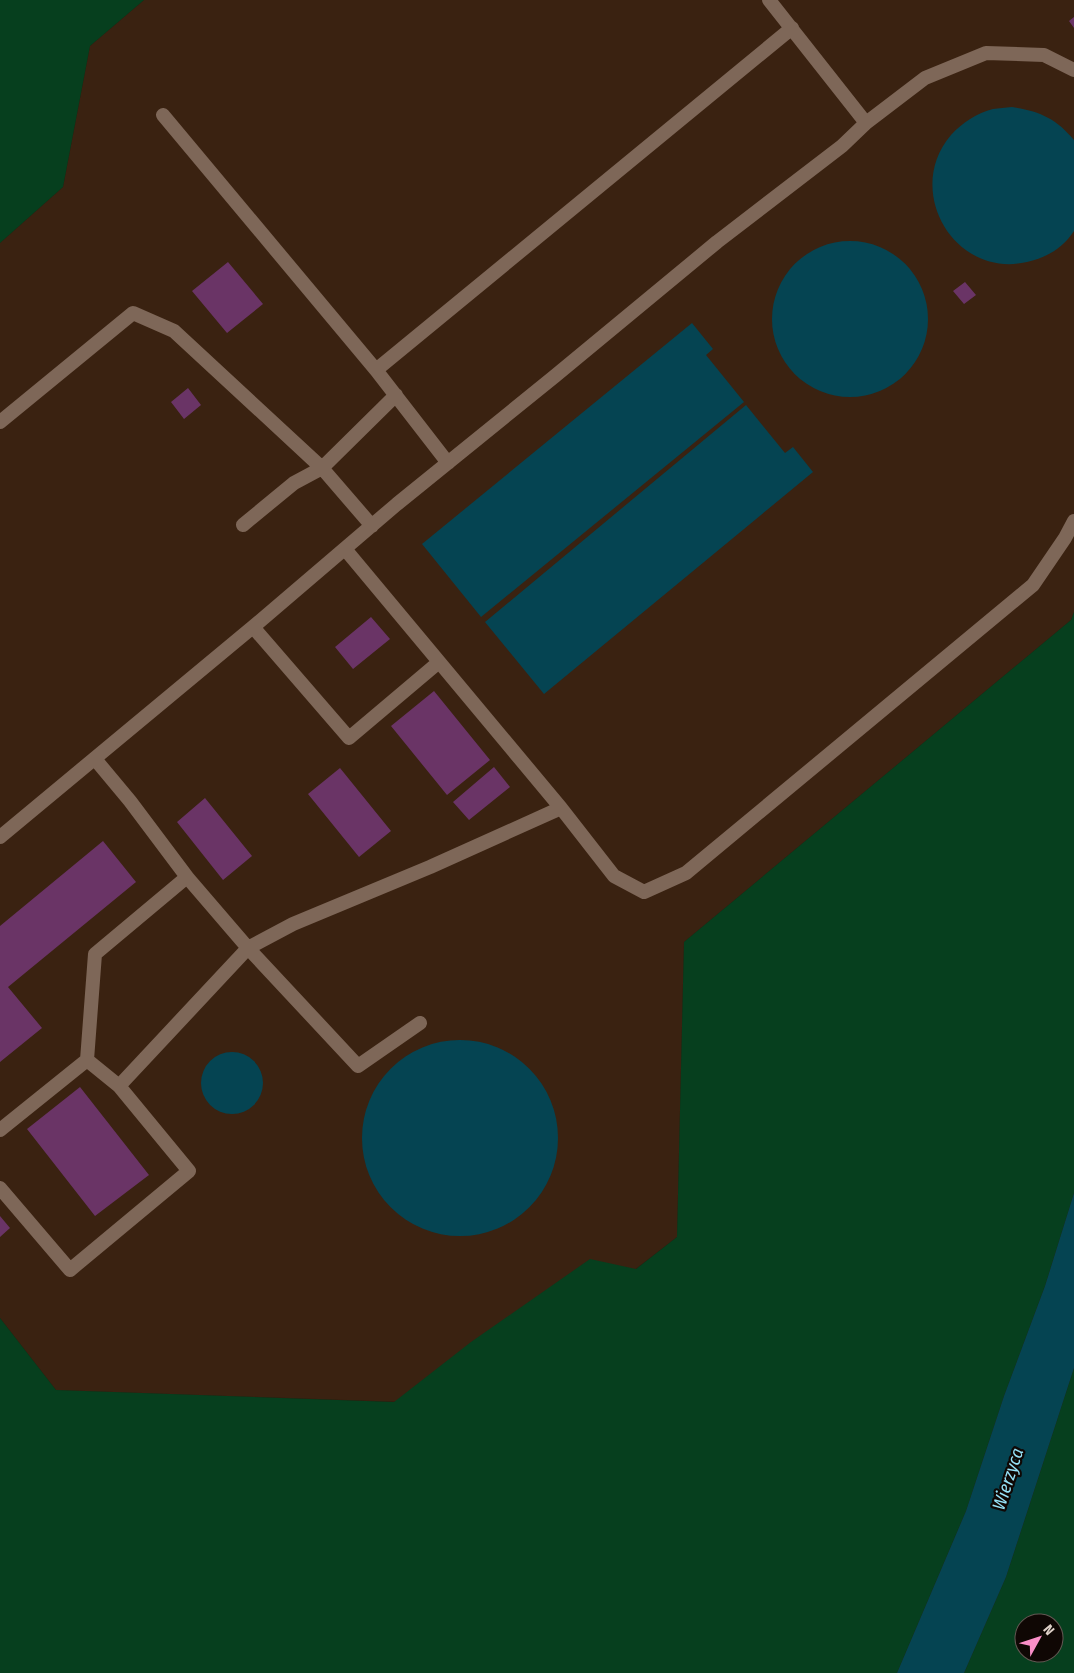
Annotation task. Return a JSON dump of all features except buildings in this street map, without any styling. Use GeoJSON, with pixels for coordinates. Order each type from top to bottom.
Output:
{"type":"FeatureCollection","features":[{"type":"Feature","properties":{"kind":"lane"},"geometry":{"type":"LineString","coordinates":[[769,0],[866,123]]}},
{"type":"Feature","properties":{"kind":"lane"},"geometry":{"type":"LineString","coordinates":[[376,370],[792,28]]}},
{"type":"Feature","properties":{"kind":"lane"},"geometry":{"type":"LineString","coordinates":[[0,838],[448,463],[717,242],[842,146],[866,123],[925,78],[986,53],[1044,55],[1074,70]]}},
{"type":"Feature","properties":{"kind":"lane"},"geometry":{"type":"LineString","coordinates":[[163,115],[376,370],[448,463]]}},
{"type":"Feature","properties":{"kind":"lane"},"geometry":{"type":"LineString","coordinates":[[0,422],[133,313],[174,331],[322,468],[372,526]]}},
{"type":"Feature","properties":{"kind":"lane"},"geometry":{"type":"LineString","coordinates":[[243,525],[294,483],[322,468],[396,395]]}},
{"type":"Feature","properties":{"kind":"lane"},"geometry":{"type":"LineString","coordinates":[[345,549],[561,808],[614,876],[644,892],[686,873],[1033,585],[1065,538],[1074,521]]}},
{"type":"Feature","properties":{"kind":"lane"},"geometry":{"type":"LineString","coordinates":[[253,627],[349,738],[440,662]]}},
{"type":"Feature","properties":{"kind":"lane"},"geometry":{"type":"LineString","coordinates":[[95,759],[130,801],[186,877],[248,948],[358,1066],[420,1023]]}},
{"type":"Feature","properties":{"kind":"lane"},"geometry":{"type":"LineString","coordinates":[[119,1086],[248,948],[293,924],[430,867],[561,808]]}},
{"type":"Feature","properties":{"kind":"lane"},"geometry":{"type":"LineString","coordinates":[[0,1130],[87,1060],[95,954],[186,877]]}},
{"type":"Feature","properties":{"kind":"lane"},"geometry":{"type":"LineString","coordinates":[[0,1188],[70,1270],[189,1170],[119,1086],[87,1060]]}},
{"type":"Feature","properties":{"kind":"shaded area"},"geometry":{"type":"Polygon","coordinates":[[[144,0],[1074,0],[1074,612],[1071,620],[684,942],[677,1237],[461,1404],[56,1390],[0,1318],[0,243],[63,187],[90,46],[144,0]]]}},
{"type":"Feature","properties":{"kind":"green space"},"geometry":{"type":"Polygon","coordinates":[[[0,0],[144,0],[90,46],[63,187],[0,243],[0,0]]]}},
{"type":"Feature","properties":{"kind":"green space"},"geometry":{"type":"Polygon","coordinates":[[[1074,612],[1074,1193],[1045,1286],[1004,1396],[966,1511],[897,1673],[0,1673],[0,1318],[56,1390],[394,1402],[471,1342],[590,1259],[636,1269],[677,1237],[684,942],[1071,620],[1074,612]]]}},
{"type":"Feature","properties":{"kind":"green space"},"geometry":{"type":"Polygon","coordinates":[[[1074,1368],[1074,1673],[964,1673],[1006,1577],[1074,1368]]]}},
{"type":"Feature","properties":{"kind":"water"},"geometry":{"type":"Polygon","coordinates":[[[1012,107],[1039,113],[1061,126],[1074,140],[1074,231],[1059,247],[1041,258],[1027,262],[1001,264],[978,257],[959,244],[944,226],[935,204],[932,181],[938,157],[955,131],[981,113],[993,109],[1012,107]]]}},
{"type":"Feature","properties":{"kind":"water"},"geometry":{"type":"Polygon","coordinates":[[[842,241],[858,241],[880,246],[900,258],[911,269],[923,289],[928,319],[923,349],[911,369],[900,380],[880,392],[858,397],[842,397],[820,392],[800,380],[789,369],[777,349],[772,327],[772,311],[777,289],[789,269],[800,258],[820,246],[842,241]]]}},
{"type":"Feature","properties":{"kind":"water"},"geometry":{"type":"Polygon","coordinates":[[[692,323],[713,349],[706,355],[744,402],[481,617],[422,544],[692,323]]]}},
{"type":"Feature","properties":{"kind":"water"},"geometry":{"type":"Polygon","coordinates":[[[746,405],[785,453],[793,447],[813,472],[544,694],[485,622],[746,405]]]}},
{"type":"Feature","properties":{"kind":"water"},"geometry":{"type":"Polygon","coordinates":[[[450,1040],[470,1040],[498,1047],[515,1056],[530,1068],[542,1083],[551,1100],[558,1128],[558,1148],[551,1176],[542,1193],[530,1208],[515,1220],[498,1229],[470,1236],[450,1236],[422,1229],[405,1220],[390,1208],[378,1193],[369,1176],[362,1148],[362,1128],[369,1100],[378,1083],[390,1068],[405,1056],[422,1047],[450,1040]]]}},
{"type":"Feature","properties":{"kind":"water"},"geometry":{"type":"Polygon","coordinates":[[[232,1052],[249,1057],[254,1061],[258,1066],[263,1083],[258,1100],[254,1105],[249,1109],[232,1114],[215,1109],[210,1105],[206,1100],[201,1083],[206,1066],[210,1061],[215,1057],[232,1052]]]}},
{"type":"Feature","properties":{"kind":"water","name":"Wierzyca"},"geometry":{"type":"Polygon","coordinates":[[[1074,1193],[1074,1368],[1006,1577],[964,1673],[897,1673],[966,1511],[1004,1396],[1045,1286],[1074,1193]]]}}]}
